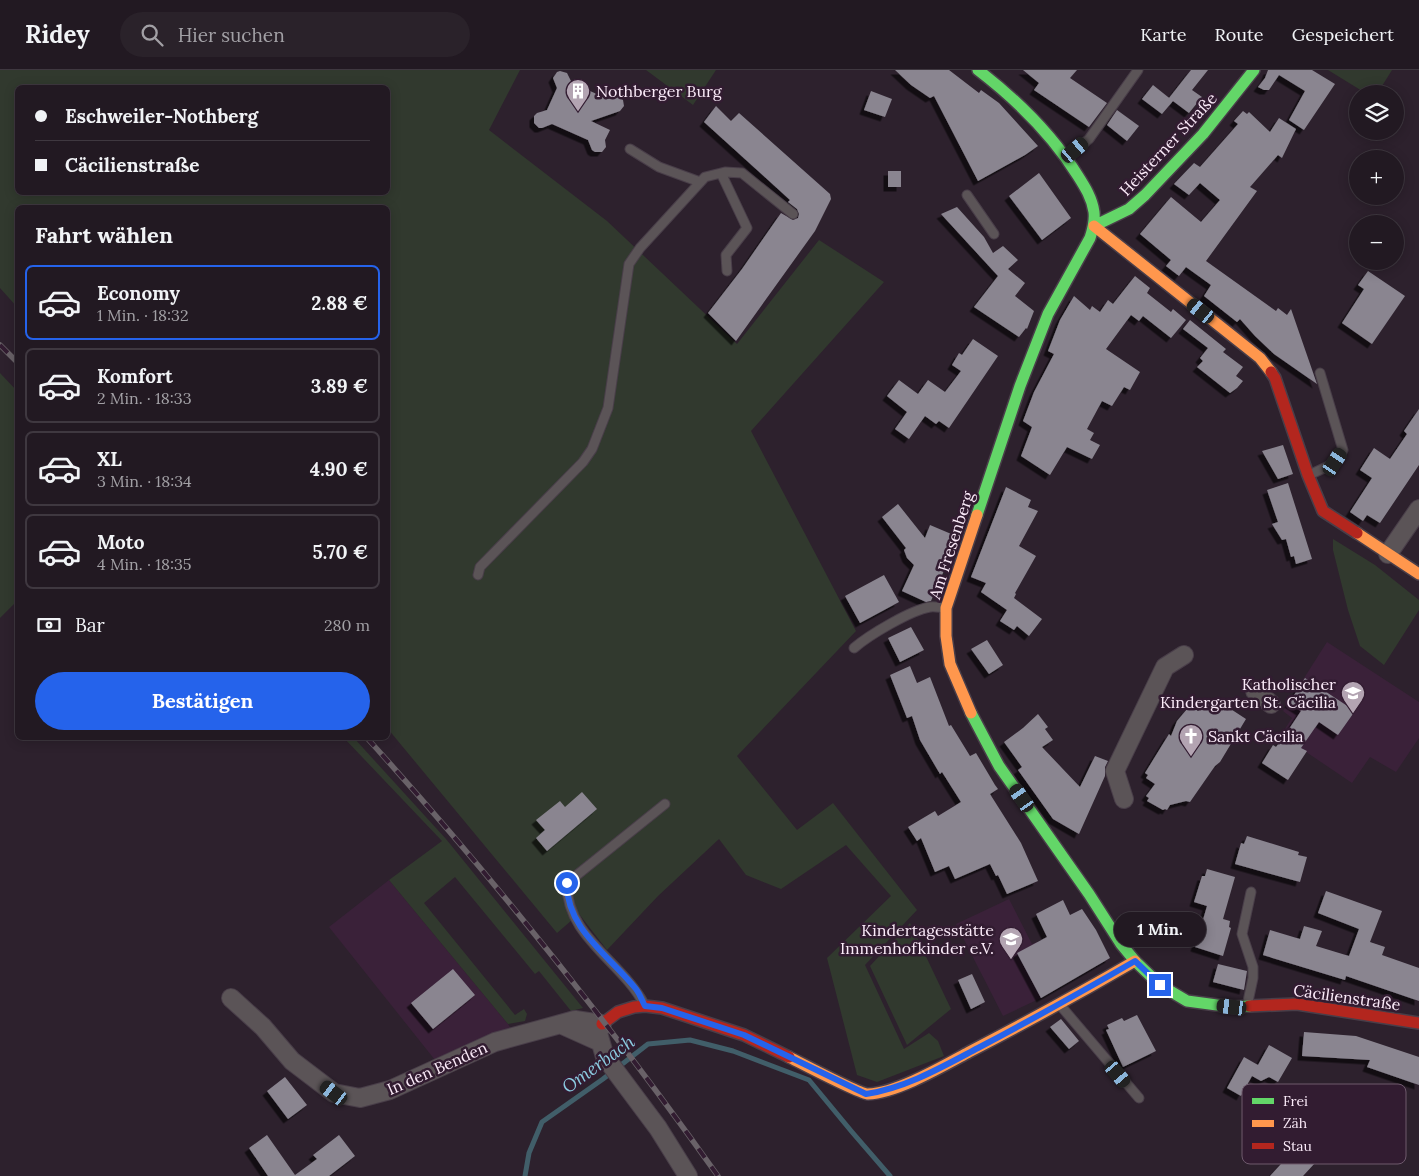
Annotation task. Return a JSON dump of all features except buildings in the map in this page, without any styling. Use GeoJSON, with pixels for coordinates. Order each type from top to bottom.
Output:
{"type":"FeatureCollection","features":[{"type":"Feature","properties":{"kind":"street"},"geometry":{"type":"LineString","coordinates":[[978,70],[1008,93],[1067,158],[1089,194],[1094,211],[1094,226],[1260,358],[1268,367],[1275,378],[1308,475],[1323,511],[1419,574]]}},
{"type":"Feature","properties":{"kind":"street","name":"Heisterner Straße"},"geometry":{"type":"LineString","coordinates":[[1094,226],[1129,208],[1146,195],[1203,134],[1254,70]]}},
{"type":"Feature","properties":{"kind":"street","name":"Am Fresenberg"},"geometry":{"type":"LineString","coordinates":[[1094,226],[1083,251],[1048,314],[1020,386],[946,608],[946,636],[950,664],[977,726],[999,766],[1135,961]]}},
{"type":"Feature","properties":{"kind":"street"},"geometry":{"type":"LineString","coordinates":[[1388,554],[1419,509]]}},
{"type":"Feature","properties":{"kind":"street"},"geometry":{"type":"LineString","coordinates":[[1124,799],[1115,771],[1166,667],[1184,656]]}},
{"type":"Feature","properties":{"kind":"street"},"geometry":{"type":"LineString","coordinates":[[1255,691],[1275,708]]}},
{"type":"Feature","properties":{"kind":"street"},"geometry":{"type":"LineString","coordinates":[[688,1176],[658,1128],[602,1049],[598,1033],[602,1024],[618,1012],[645,1006],[662,1008],[744,1035],[866,1094],[885,1091],[926,1075],[1060,1005],[1135,961]]}},
{"type":"Feature","properties":{"kind":"street","name":"Cäcilienstraße"},"geometry":{"type":"LineString","coordinates":[[1135,961],[1160,985],[1187,1001],[1232,1007],[1297,1004],[1419,1023]]}},
{"type":"Feature","properties":{"kind":"street","name":"In den Benden"},"geometry":{"type":"LineString","coordinates":[[231,998],[263,1027],[292,1061],[334,1093],[360,1098],[390,1090],[496,1042],[548,1026],[575,1020],[602,1024]]}},
{"type":"Feature","properties":{"kind":"street"},"geometry":{"type":"LineString","coordinates":[[560,1024],[602,1049]]}},
{"type":"Feature","properties":{"kind":"lane"},"geometry":{"type":"LineString","coordinates":[[1067,158],[1089,139],[1138,70]]}},
{"type":"Feature","properties":{"kind":"lane"},"geometry":{"type":"LineString","coordinates":[[630,149],[659,167],[700,182]]}},
{"type":"Feature","properties":{"kind":"lane"},"geometry":{"type":"LineString","coordinates":[[721,173],[746,228],[726,256],[727,271]]}},
{"type":"Feature","properties":{"kind":"lane"},"geometry":{"type":"LineString","coordinates":[[478,575],[480,567],[583,462],[592,449],[608,408],[629,264],[640,248],[705,177],[721,173],[742,174],[793,214]]}},
{"type":"Feature","properties":{"kind":"lane"},"geometry":{"type":"LineString","coordinates":[[967,195],[994,234]]}},
{"type":"Feature","properties":{"kind":"lane"},"geometry":{"type":"LineString","coordinates":[[1308,475],[1335,462],[1343,450],[1320,374]]}},
{"type":"Feature","properties":{"kind":"lane"},"geometry":{"type":"LineString","coordinates":[[854,648],[866,638],[919,611],[931,606],[946,608]]}},
{"type":"Feature","properties":{"kind":"lane"},"geometry":{"type":"LineString","coordinates":[[645,1006],[637,990],[582,930],[571,911],[566,893],[567,883],[665,804]]}},
{"type":"Feature","properties":{"kind":"lane"},"geometry":{"type":"LineString","coordinates":[[1247,1006],[1253,978],[1253,967],[1242,934],[1251,892]]}},
{"type":"Feature","properties":{"kind":"lane"},"geometry":{"type":"LineString","coordinates":[[1060,1005],[1138,1098]]}},
{"type":"Feature","properties":{"kind":"shaded area","name":"Katholischer Kindergarten St. Cäcilia"},"geometry":{"type":"Polygon","coordinates":[[[1327,642],[1419,702],[1419,738],[1396,772],[1370,757],[1352,783],[1281,735],[1292,718],[1283,711],[1327,642]]]}},
{"type":"Feature","properties":{"kind":"shaded area"},"geometry":{"type":"Polygon","coordinates":[[[389,880],[511,1029],[435,1060],[329,927],[389,880]]]}},
{"type":"Feature","properties":{"kind":"shaded area","name":"Kindertagesstätte Immenhofkinder e.V."},"geometry":{"type":"Polygon","coordinates":[[[1009,899],[1032,944],[1037,942],[1054,971],[1041,998],[1003,1016],[956,924],[1009,899]]]}},
{"type":"Feature","properties":{"kind":"green space"},"geometry":{"type":"Polygon","coordinates":[[[0,70],[520,70],[489,130],[607,221],[737,344],[819,240],[884,282],[751,431],[856,631],[737,756],[797,830],[833,803],[917,910],[865,965],[904,1049],[929,1033],[938,1041],[944,1056],[877,1082],[857,1075],[827,958],[891,896],[846,845],[781,889],[746,875],[719,839],[658,896],[607,950],[579,914],[557,933],[390,731],[390,205],[15,205],[15,305],[0,288],[0,70]]]}},
{"type":"Feature","properties":{"kind":"green space"},"geometry":{"type":"Polygon","coordinates":[[[646,70],[716,70],[693,105],[646,70]]]}},
{"type":"Feature","properties":{"kind":"green space"},"geometry":{"type":"Polygon","coordinates":[[[1328,70],[1392,70],[1383,85],[1352,85],[1328,70]]]}},
{"type":"Feature","properties":{"kind":"green space"},"geometry":{"type":"Polygon","coordinates":[[[0,373],[15,389],[15,603],[0,618],[0,373]]]}},
{"type":"Feature","properties":{"kind":"green space"},"geometry":{"type":"Polygon","coordinates":[[[1333,539],[1375,565],[1419,600],[1419,610],[1384,665],[1360,646],[1348,610],[1333,550],[1333,539]]]}},
{"type":"Feature","properties":{"kind":"green space"},"geometry":{"type":"Polygon","coordinates":[[[346,740],[356,740],[446,839],[583,1008],[571,1011],[539,971],[535,974],[455,877],[424,903],[515,1015],[524,1009],[527,1014],[525,1021],[508,1024],[389,880],[442,841],[346,740]]]}},
{"type":"Feature","properties":{"kind":"green space"},"geometry":{"type":"Polygon","coordinates":[[[910,923],[951,1009],[907,1045],[870,966],[910,923]]]}},
{"type":"Feature","properties":{"kind":"waterway","name":"Omerbach"},"geometry":{"type":"LineString","coordinates":[[525,1176],[529,1153],[542,1122],[603,1079],[648,1044],[690,1040],[733,1051],[809,1080],[890,1176]]}},
{"type":"Feature","properties":{"kind":"railway"},"geometry":{"type":"LineString","coordinates":[[0,345],[15,360]]}},
{"type":"Feature","properties":{"kind":"railway"},"geometry":{"type":"LineString","coordinates":[[369,740],[505,897],[635,1063],[718,1176]]}},
{"type":"Feature","properties":{"kind":"traffic: fast"},"geometry":{"type":"LineString","coordinates":[[977,515],[1020,386],[1048,314],[1090,238],[1094,225],[1092,202],[1086,189],[1057,146],[1020,106],[978,70]]}},
{"type":"Feature","properties":{"kind":"traffic: fast"},"geometry":{"type":"LineString","coordinates":[[1094,226],[1129,209],[1145,195],[1203,134],[1254,70]]}},
{"type":"Feature","properties":{"kind":"traffic: fast"},"geometry":{"type":"LineString","coordinates":[[971,713],[999,766],[1089,894],[1121,944],[1135,961],[1160,985],[1187,1001],[1232,1007],[1249,1006]]}},
{"type":"Feature","properties":{"kind":"traffic: slow"},"geometry":{"type":"LineString","coordinates":[[1094,226],[1260,358],[1271,372]]}},
{"type":"Feature","properties":{"kind":"traffic: slow"},"geometry":{"type":"LineString","coordinates":[[971,713],[950,664],[946,636],[946,608],[977,515]]}},
{"type":"Feature","properties":{"kind":"traffic: slow"},"geometry":{"type":"LineString","coordinates":[[1357,533],[1419,574]]}},
{"type":"Feature","properties":{"kind":"traffic: slow"},"geometry":{"type":"LineString","coordinates":[[789,1057],[863,1093],[868,1094],[892,1089],[920,1078],[1052,1008],[1135,961]]}},
{"type":"Feature","properties":{"kind":"traffic: jam"},"geometry":{"type":"LineString","coordinates":[[1271,372],[1275,378],[1308,475],[1323,511],[1357,533]]}},
{"type":"Feature","properties":{"kind":"traffic: jam"},"geometry":{"type":"LineString","coordinates":[[1249,1006],[1297,1004],[1419,1023]]}},
{"type":"Feature","properties":{"kind":"traffic: jam"},"geometry":{"type":"LineString","coordinates":[[602,1024],[618,1012],[634,1007],[662,1008],[744,1035],[789,1057]]}},
{"type":"Feature","properties":{"kind":"place","name":"Nothberger Burg"},"geometry":{"type":"Point","coordinates":[578,112]}},
{"type":"Feature","properties":{"kind":"place","name":"Katholischer Kindergarten St. Cäcilia"},"geometry":{"type":"Point","coordinates":[1353,714]}},
{"type":"Feature","properties":{"kind":"place","name":"Sankt Cäcilia"},"geometry":{"type":"Point","coordinates":[1191,757]}},
{"type":"Feature","properties":{"kind":"place","name":"Kindertagesstätte Immenhofkinder e.V."},"geometry":{"type":"Point","coordinates":[1011,960]}},
{"type":"Feature","properties":{"kind":"route"},"geometry":{"type":"LineString","coordinates":[[567,883],[566,893],[571,911],[582,930],[637,990],[645,1006],[662,1008],[744,1035],[866,1094],[885,1091],[926,1075],[1060,1005],[1135,961],[1160,985]]}}]}
